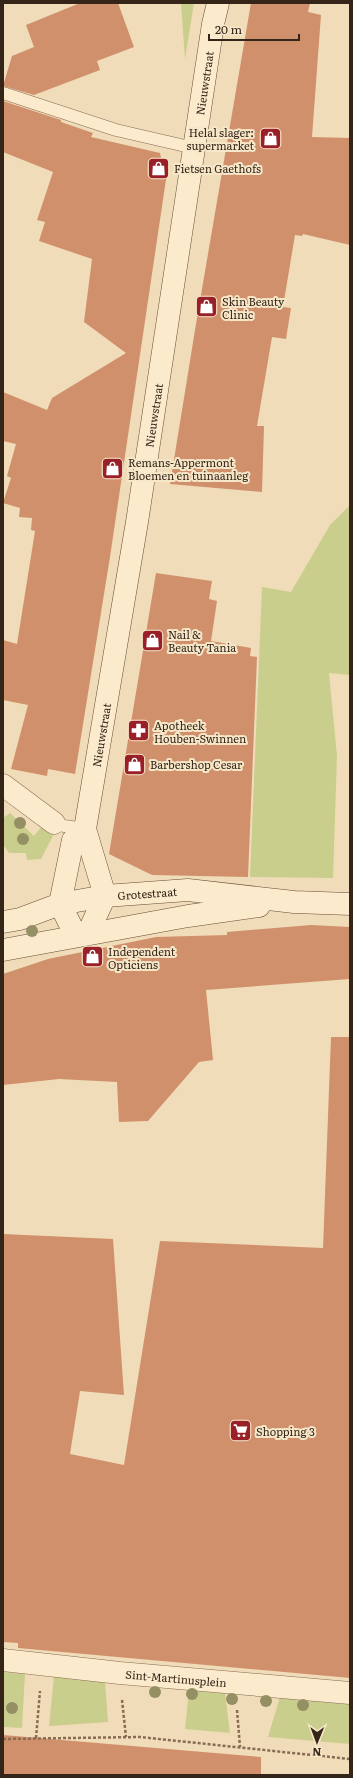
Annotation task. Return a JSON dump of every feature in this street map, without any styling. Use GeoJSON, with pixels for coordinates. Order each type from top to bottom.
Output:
{"type":"FeatureCollection","features":[{"type":"Feature","properties":{"kind":"street","name":"Nieuwstraat"},"geometry":{"type":"LineString","coordinates":[[212,3],[213,24]]}},
{"type":"Feature","properties":{"kind":"street","name":"Nieuwstraat"},"geometry":{"type":"LineString","coordinates":[[105,896],[85,829],[132,552],[213,24],[218,3]]}},
{"type":"Feature","properties":{"kind":"street"},"geometry":{"type":"LineString","coordinates":[[3,785],[54,822]]}},
{"type":"Feature","properties":{"kind":"street"},"geometry":{"type":"LineString","coordinates":[[85,829],[73,840],[60,904],[82,934],[105,896]]}},
{"type":"Feature","properties":{"kind":"street","name":"Grotestraat"},"geometry":{"type":"LineString","coordinates":[[3,922],[20,919],[60,904],[105,896],[188,890],[294,902],[350,904]]}},
{"type":"Feature","properties":{"kind":"street","name":"Grotestraat"},"geometry":{"type":"LineString","coordinates":[[3,950],[82,934],[188,916],[294,902]]}},
{"type":"Feature","properties":{"kind":"street","name":"Sint-Martinusplein"},"geometry":{"type":"LineString","coordinates":[[3,1660],[120,1673],[350,1694]]}},
{"type":"Feature","properties":{"kind":"lane"},"geometry":{"type":"LineString","coordinates":[[3,93],[116,130],[194,148]]}},
{"type":"Feature","properties":{"kind":"lane"},"geometry":{"type":"LineString","coordinates":[[54,822],[64,826],[85,829]]}},
{"type":"Feature","properties":{"kind":"path"},"geometry":{"type":"LineString","coordinates":[[36,1738],[43,1664]]}},
{"type":"Feature","properties":{"kind":"path"},"geometry":{"type":"LineString","coordinates":[[120,1673],[126,1737]]}},
{"type":"Feature","properties":{"kind":"path"},"geometry":{"type":"LineString","coordinates":[[235,1683],[240,1747]]}},
{"type":"Feature","properties":{"kind":"path"},"geometry":{"type":"LineString","coordinates":[[3,1739],[140,1737],[350,1759]]}},
{"type":"Feature","properties":{"kind":"green space"},"geometry":{"type":"Polygon","coordinates":[[[181,3],[194,3],[185,59],[181,3]]]}},
{"type":"Feature","properties":{"kind":"green space"},"geometry":{"type":"Polygon","coordinates":[[[350,505],[350,675],[329,673],[337,756],[333,878],[250,877],[262,587],[291,592],[330,525],[350,505]]]}},
{"type":"Feature","properties":{"kind":"green space"},"geometry":{"type":"Polygon","coordinates":[[[10,813],[34,836],[42,826],[54,834],[41,859],[27,860],[26,853],[9,853],[3,844],[3,818],[10,813]]]}},
{"type":"Feature","properties":{"kind":"green space"},"geometry":{"type":"Polygon","coordinates":[[[3,1672],[25,1674],[22,1728],[3,1727],[3,1672]]]}},
{"type":"Feature","properties":{"kind":"green space"},"geometry":{"type":"Polygon","coordinates":[[[54,1676],[105,1681],[108,1722],[49,1726],[54,1676]]]}},
{"type":"Feature","properties":{"kind":"green space"},"geometry":{"type":"Polygon","coordinates":[[[189,1690],[225,1693],[230,1733],[185,1729],[189,1690]]]}},
{"type":"Feature","properties":{"kind":"green space"},"geometry":{"type":"Polygon","coordinates":[[[280,1697],[350,1702],[350,1744],[268,1737],[280,1697]]]}},
{"type":"Feature","properties":{"kind":"building"},"geometry":{"type":"Polygon","coordinates":[[[80,3],[118,3],[134,47],[97,61],[100,70],[34,95],[3,86],[12,56],[34,47],[26,25],[80,3]]]}},
{"type":"Feature","properties":{"kind":"building"},"geometry":{"type":"Polygon","coordinates":[[[251,3],[310,3],[308,12],[321,15],[312,137],[350,138],[350,245],[303,234],[302,236],[295,235],[283,307],[291,308],[286,339],[272,337],[257,426],[264,426],[262,492],[170,484],[251,3]]]}},
{"type":"Feature","properties":{"kind":"building"},"geometry":{"type":"Polygon","coordinates":[[[3,101],[61,120],[61,122],[93,133],[91,137],[160,153],[161,158],[168,166],[110,557],[75,774],[48,769],[47,776],[11,769],[28,705],[3,700],[3,640],[17,644],[35,531],[31,530],[32,518],[19,517],[20,508],[3,503],[11,478],[7,476],[16,444],[3,441],[3,392],[47,410],[52,398],[126,353],[84,322],[92,259],[39,241],[45,222],[37,220],[53,172],[3,152],[3,101]]]}},
{"type":"Feature","properties":{"kind":"building"},"geometry":{"type":"Polygon","coordinates":[[[156,573],[212,581],[209,599],[217,601],[211,641],[251,648],[250,656],[257,657],[248,877],[152,875],[109,854],[156,573]]]}},
{"type":"Feature","properties":{"kind":"building"},"geometry":{"type":"Polygon","coordinates":[[[311,925],[350,927],[350,979],[206,990],[213,1060],[199,1062],[148,1121],[119,1122],[117,1082],[59,1079],[3,1085],[3,974],[48,959],[156,937],[227,935],[227,932],[311,925]]]}},
{"type":"Feature","properties":{"kind":"building"},"geometry":{"type":"Polygon","coordinates":[[[331,1037],[350,1037],[350,1678],[18,1648],[18,1643],[3,1642],[3,1234],[113,1239],[124,1395],[80,1391],[70,1454],[124,1465],[160,1241],[323,1248],[331,1037]]]}},
{"type":"Feature","properties":{"kind":"building"},"geometry":{"type":"Polygon","coordinates":[[[3,1735],[261,1757],[261,1775],[3,1775],[3,1735]]]}},
{"type":"Feature","properties":{"kind":"place","name":"Helal slager: supermarket"},"geometry":{"type":"Point","coordinates":[270,138]}},
{"type":"Feature","properties":{"kind":"place","name":"Fietsen Gaethofs"},"geometry":{"type":"Point","coordinates":[158,168]}},
{"type":"Feature","properties":{"kind":"place","name":"Skin Beauty Clinic"},"geometry":{"type":"Point","coordinates":[206,307]}},
{"type":"Feature","properties":{"kind":"place","name":"Remans-Appermont Bloemen en tuinaanleg"},"geometry":{"type":"Point","coordinates":[113,468]}},
{"type":"Feature","properties":{"kind":"place","name":"Nail & Beauty Tania"},"geometry":{"type":"Point","coordinates":[153,640]}},
{"type":"Feature","properties":{"kind":"place","name":"Apotheek Houben-Swinnen"},"geometry":{"type":"Point","coordinates":[139,731]}},
{"type":"Feature","properties":{"kind":"place","name":"Barbershop Cesar"},"geometry":{"type":"Point","coordinates":[135,764]}},
{"type":"Feature","properties":{"kind":"place","name":"Independent Opticiens"},"geometry":{"type":"Point","coordinates":[92,957]}},
{"type":"Feature","properties":{"kind":"place","name":"Shopping 3"},"geometry":{"type":"Point","coordinates":[240,1431]}}]}
